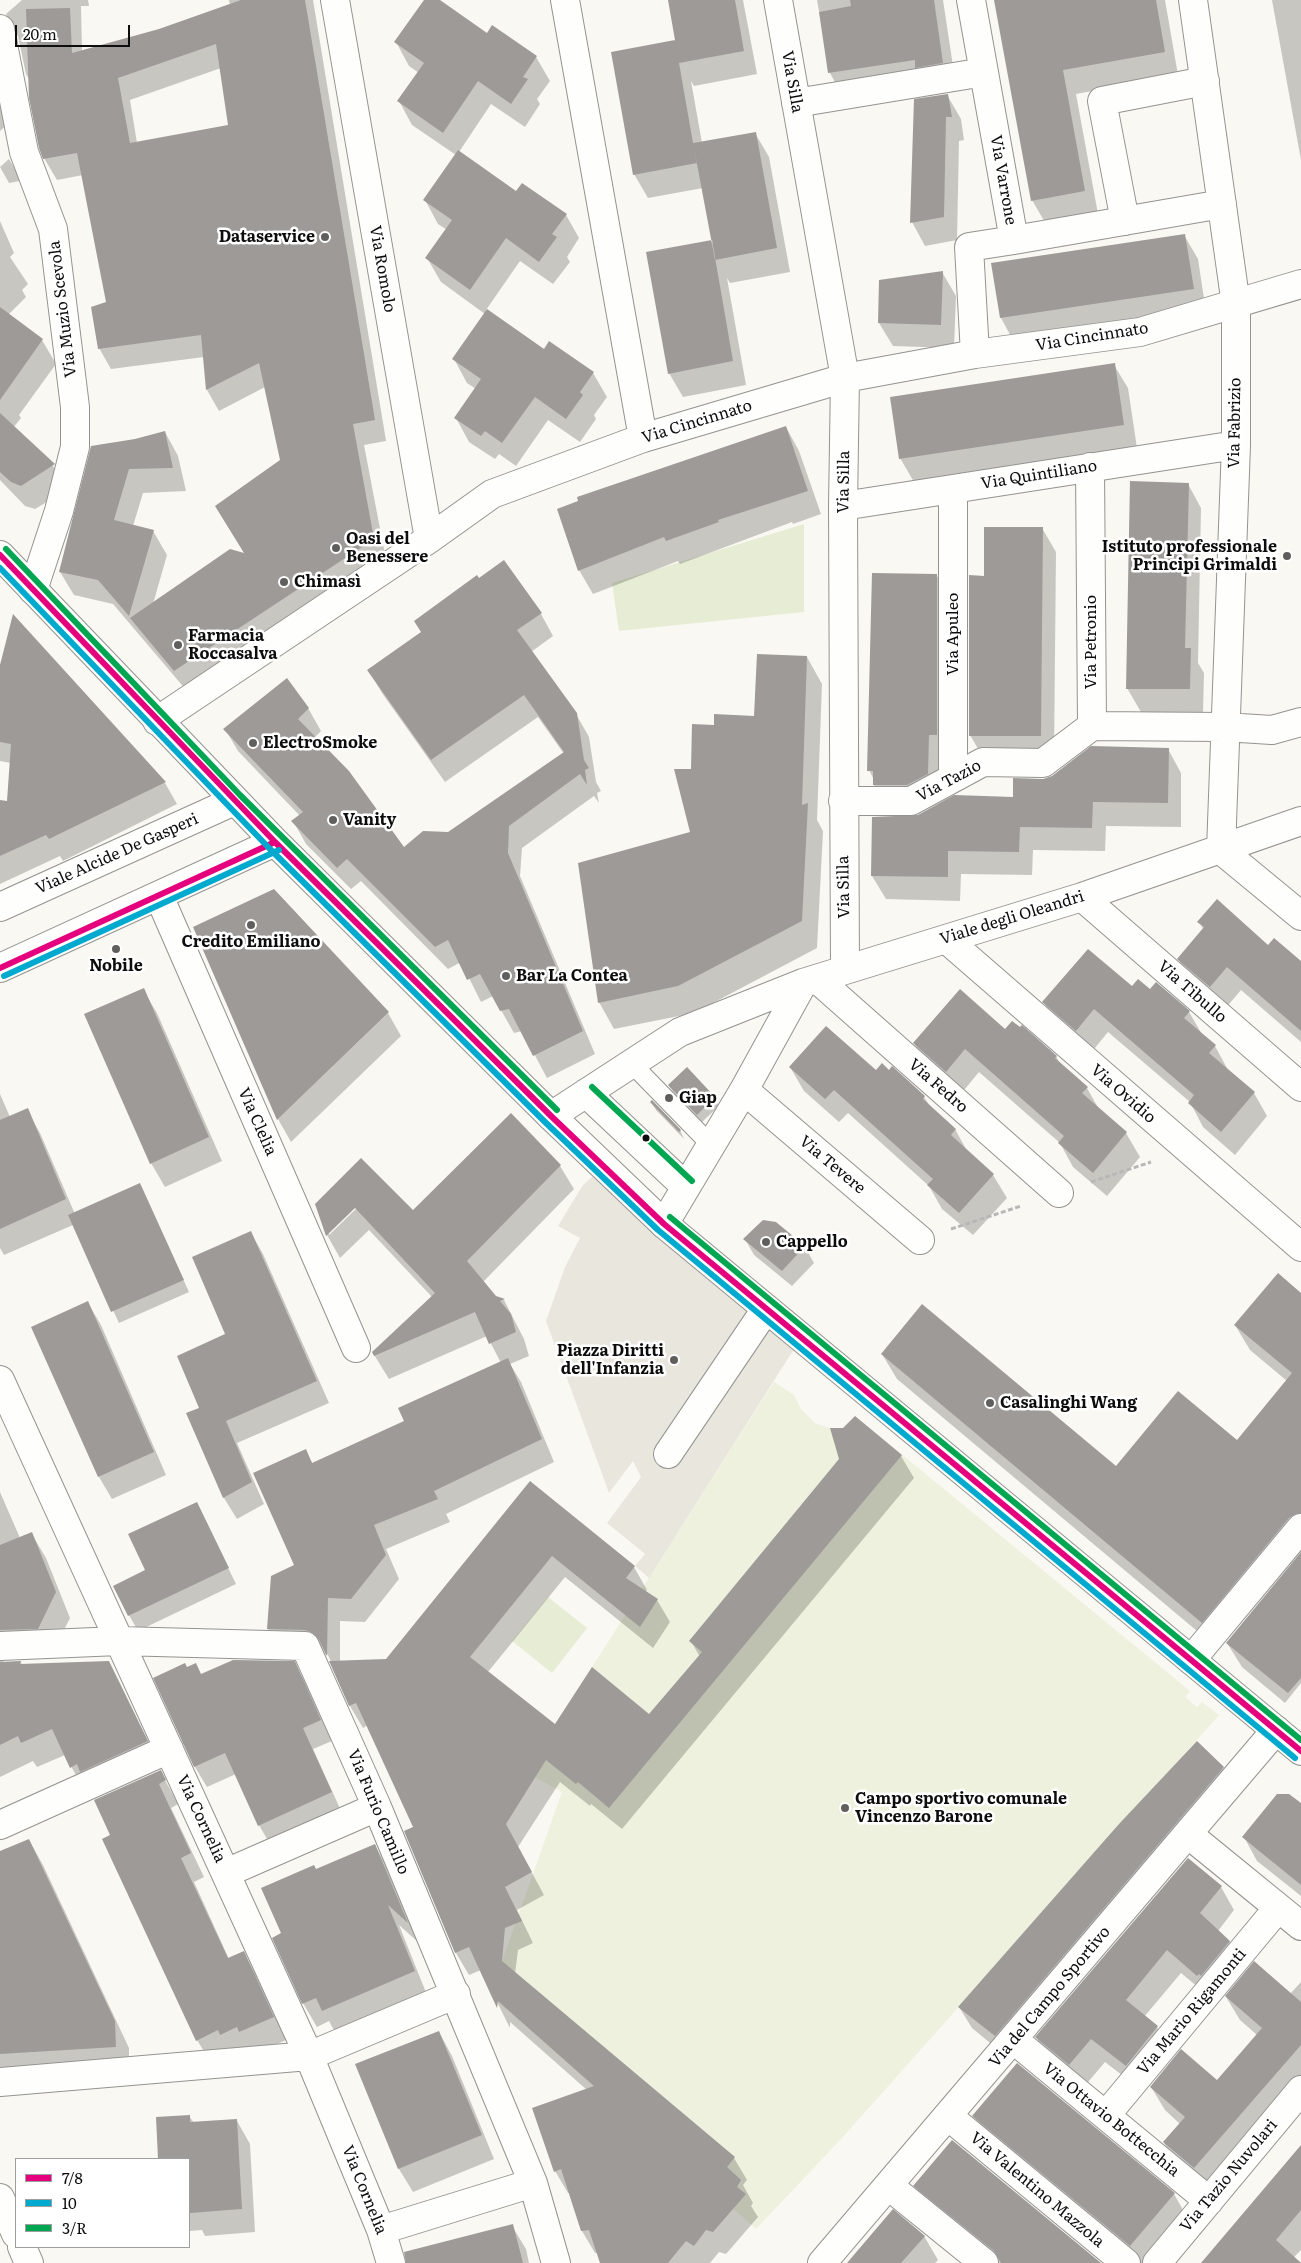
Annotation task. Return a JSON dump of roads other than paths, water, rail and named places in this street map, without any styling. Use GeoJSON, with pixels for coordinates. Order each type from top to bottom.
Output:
{"type":"FeatureCollection","features":[{"type":"Feature","properties":{"kind":"street","name":"Via Romolo"},"geometry":{"type":"LineString","coordinates":[[335,0],[428,539]]}},
{"type":"Feature","properties":{"kind":"street"},"geometry":{"type":"LineString","coordinates":[[565,0],[643,438]]}},
{"type":"Feature","properties":{"kind":"street","name":"Via Silla"},"geometry":{"type":"LineString","coordinates":[[778,0],[846,378],[843,506],[845,970]]}},
{"type":"Feature","properties":{"kind":"street","name":"Via Varrone"},"geometry":{"type":"LineString","coordinates":[[971,0],[1014,240],[969,247],[975,354]]}},
{"type":"Feature","properties":{"kind":"street","name":"Via Fabrizio"},"geometry":{"type":"LineString","coordinates":[[1193,0],[1236,305],[1236,445],[1224,727],[1221,850]]}},
{"type":"Feature","properties":{"kind":"street","name":"Via Muzio Scevola"},"geometry":{"type":"LineString","coordinates":[[0,29],[24,152],[53,229],[74,407],[75,447],[59,511],[33,590]]}},
{"type":"Feature","properties":{"kind":"street"},"geometry":{"type":"LineString","coordinates":[[796,103],[984,72]]}},
{"type":"Feature","properties":{"kind":"street"},"geometry":{"type":"LineString","coordinates":[[1125,221],[1102,101],[1205,81]]}},
{"type":"Feature","properties":{"kind":"street"},"geometry":{"type":"LineString","coordinates":[[1014,240],[1222,204]]}},
{"type":"Feature","properties":{"kind":"street","name":"Via Cincinnato"},"geometry":{"type":"LineString","coordinates":[[157,721],[492,494],[643,438],[846,378],[975,354],[1140,332],[1236,305],[1301,284]]}},
{"type":"Feature","properties":{"kind":"street","name":"Via Quintiliano"},"geometry":{"type":"LineString","coordinates":[[843,506],[1236,445]]}},
{"type":"Feature","properties":{"kind":"street","name":"Via Petronio"},"geometry":{"type":"LineString","coordinates":[[1090,467],[1092,726]]}},
{"type":"Feature","properties":{"kind":"street","name":"Via Apuleo"},"geometry":{"type":"LineString","coordinates":[[953,489],[953,778]]}},
{"type":"Feature","properties":{"kind":"street"},"geometry":{"type":"LineString","coordinates":[[0,555],[234,801],[551,1116],[664,1224],[1301,1750]]}},
{"type":"Feature","properties":{"kind":"street"},"geometry":{"type":"LineString","coordinates":[[1092,726],[1224,727],[1272,730],[1301,722]]}},
{"type":"Feature","properties":{"kind":"street","name":"Via Tazio"},"geometry":{"type":"LineString","coordinates":[[843,801],[911,801],[984,762],[1043,763],[1092,726]]}},
{"type":"Feature","properties":{"kind":"street","name":"Viale Alcide De Gasperi"},"geometry":{"type":"LineString","coordinates":[[0,907],[234,801]]}},
{"type":"Feature","properties":{"kind":"street","name":"Viale degli Oleandri"},"geometry":{"type":"LineString","coordinates":[[551,1116],[680,1032],[810,981],[1082,897],[1301,821]]}},
{"type":"Feature","properties":{"kind":"street"},"geometry":{"type":"LineString","coordinates":[[0,968],[275,842]]}},
{"type":"Feature","properties":{"kind":"street"},"geometry":{"type":"LineString","coordinates":[[1221,850],[1301,916]]}},
{"type":"Feature","properties":{"kind":"street","name":"Via Clelia"},"geometry":{"type":"LineString","coordinates":[[159,896],[356,1348]]}},
{"type":"Feature","properties":{"kind":"street","name":"Via Tibullo"},"geometry":{"type":"LineString","coordinates":[[1082,897],[1301,1087]]}},
{"type":"Feature","properties":{"kind":"street","name":"Via Ovidio"},"geometry":{"type":"LineString","coordinates":[[946,939],[1301,1248]]}},
{"type":"Feature","properties":{"kind":"street"},"geometry":{"type":"LineString","coordinates":[[664,1224],[810,981]]}},
{"type":"Feature","properties":{"kind":"street","name":"Via Fedro"},"geometry":{"type":"LineString","coordinates":[[810,981],[1059,1193]]}},
{"type":"Feature","properties":{"kind":"street","name":"Via Tevere"},"geometry":{"type":"LineString","coordinates":[[744,1090],[920,1240]]}},
{"type":"Feature","properties":{"kind":"street"},"geometry":{"type":"LineString","coordinates":[[586,1093],[686,1187]]}},
{"type":"Feature","properties":{"kind":"street"},"geometry":{"type":"LineString","coordinates":[[668,1454],[766,1308]]}},
{"type":"Feature","properties":{"kind":"street","name":"Via Cornelia"},"geometry":{"type":"LineString","coordinates":[[0,1380],[309,2056],[381,2230],[391,2263]]}},
{"type":"Feature","properties":{"kind":"street"},"geometry":{"type":"LineString","coordinates":[[1191,1660],[1301,1528]]}},
{"type":"Feature","properties":{"kind":"street","name":"Via Furio Camillo"},"geometry":{"type":"LineString","coordinates":[[0,1646],[119,1641],[304,1646],[377,1807],[456,1994],[533,2183],[556,2263]]}},
{"type":"Feature","properties":{"kind":"street","name":"Via del Campo Sportivo"},"geometry":{"type":"LineString","coordinates":[[822,2263],[1014,2040],[1276,1730]]}},
{"type":"Feature","properties":{"kind":"street"},"geometry":{"type":"LineString","coordinates":[[0,1825],[169,1749]]}},
{"type":"Feature","properties":{"kind":"street"},"geometry":{"type":"LineString","coordinates":[[226,1873],[377,1807]]}},
{"type":"Feature","properties":{"kind":"street"},"geometry":{"type":"LineString","coordinates":[[1188,1834],[1301,1926]]}},
{"type":"Feature","properties":{"kind":"street","name":"Via Mario Rigamonti"},"geometry":{"type":"LineString","coordinates":[[1106,2116],[1278,1908]]}},
{"type":"Feature","properties":{"kind":"street"},"geometry":{"type":"LineString","coordinates":[[0,2082],[309,2056],[456,1994]]}},
{"type":"Feature","properties":{"kind":"street","name":"Via Ottavio Bottecchia"},"geometry":{"type":"LineString","coordinates":[[1014,2040],[1209,2201]]}},
{"type":"Feature","properties":{"kind":"street","name":"Via Tazio Nuvolari"},"geometry":{"type":"LineString","coordinates":[[1157,2263],[1301,2090]]}},
{"type":"Feature","properties":{"kind":"street","name":"Via Valentino Mazzola"},"geometry":{"type":"LineString","coordinates":[[948,2116],[1126,2263]]}},
{"type":"Feature","properties":{"kind":"street"},"geometry":{"type":"LineString","coordinates":[[381,2230],[533,2183]]}},
{"type":"Feature","properties":{"kind":"street"},"geometry":{"type":"LineString","coordinates":[[889,2186],[976,2261]]}},
{"type":"Feature","properties":{"kind":"street"},"geometry":{"type":"LineString","coordinates":[[0,2198],[15,2232]]}},
{"type":"Feature","properties":{"kind":"street"},"geometry":{"type":"LineString","coordinates":[[22,2248],[29,2263]]}},
{"type":"Feature","properties":{"kind":"lane"},"geometry":{"type":"LineString","coordinates":[[631,1063],[712,1145]]}},
{"type":"Feature","properties":{"kind":"place","name":"Dataservice"},"geometry":{"type":"Point","coordinates":[325,237]}},
{"type":"Feature","properties":{"kind":"place","name":"Oasi del Benessere"},"geometry":{"type":"Point","coordinates":[336,548]}},
{"type":"Feature","properties":{"kind":"place","name":"Istituto professionale Principi Grimaldi"},"geometry":{"type":"Point","coordinates":[1287,556]}},
{"type":"Feature","properties":{"kind":"place","name":"Chimasì"},"geometry":{"type":"Point","coordinates":[284,582]}},
{"type":"Feature","properties":{"kind":"place","name":"Farmacia Roccasalva"},"geometry":{"type":"Point","coordinates":[178,645]}},
{"type":"Feature","properties":{"kind":"place","name":"ElectroSmoke"},"geometry":{"type":"Point","coordinates":[253,743]}},
{"type":"Feature","properties":{"kind":"place","name":"Vanity"},"geometry":{"type":"Point","coordinates":[333,820]}},
{"type":"Feature","properties":{"kind":"place","name":"Credito Emiliano"},"geometry":{"type":"Point","coordinates":[251,925]}},
{"type":"Feature","properties":{"kind":"place","name":"Nobile"},"geometry":{"type":"Point","coordinates":[116,949]}},
{"type":"Feature","properties":{"kind":"place","name":"Bar La Contea"},"geometry":{"type":"Point","coordinates":[506,976]}},
{"type":"Feature","properties":{"kind":"place","name":"Giap"},"geometry":{"type":"Point","coordinates":[669,1098]}},
{"type":"Feature","properties":{"kind":"place","name":"Cappello"},"geometry":{"type":"Point","coordinates":[766,1242]}},
{"type":"Feature","properties":{"kind":"place","name":"Piazza Diritti dell'Infanzia"},"geometry":{"type":"Point","coordinates":[674,1360]}},
{"type":"Feature","properties":{"kind":"place","name":"Casalinghi Wang"},"geometry":{"type":"Point","coordinates":[990,1403]}},
{"type":"Feature","properties":{"kind":"place","name":"Campo sportivo comunale Vincenzo Barone"},"geometry":{"type":"Point","coordinates":[845,1808]}}]}
